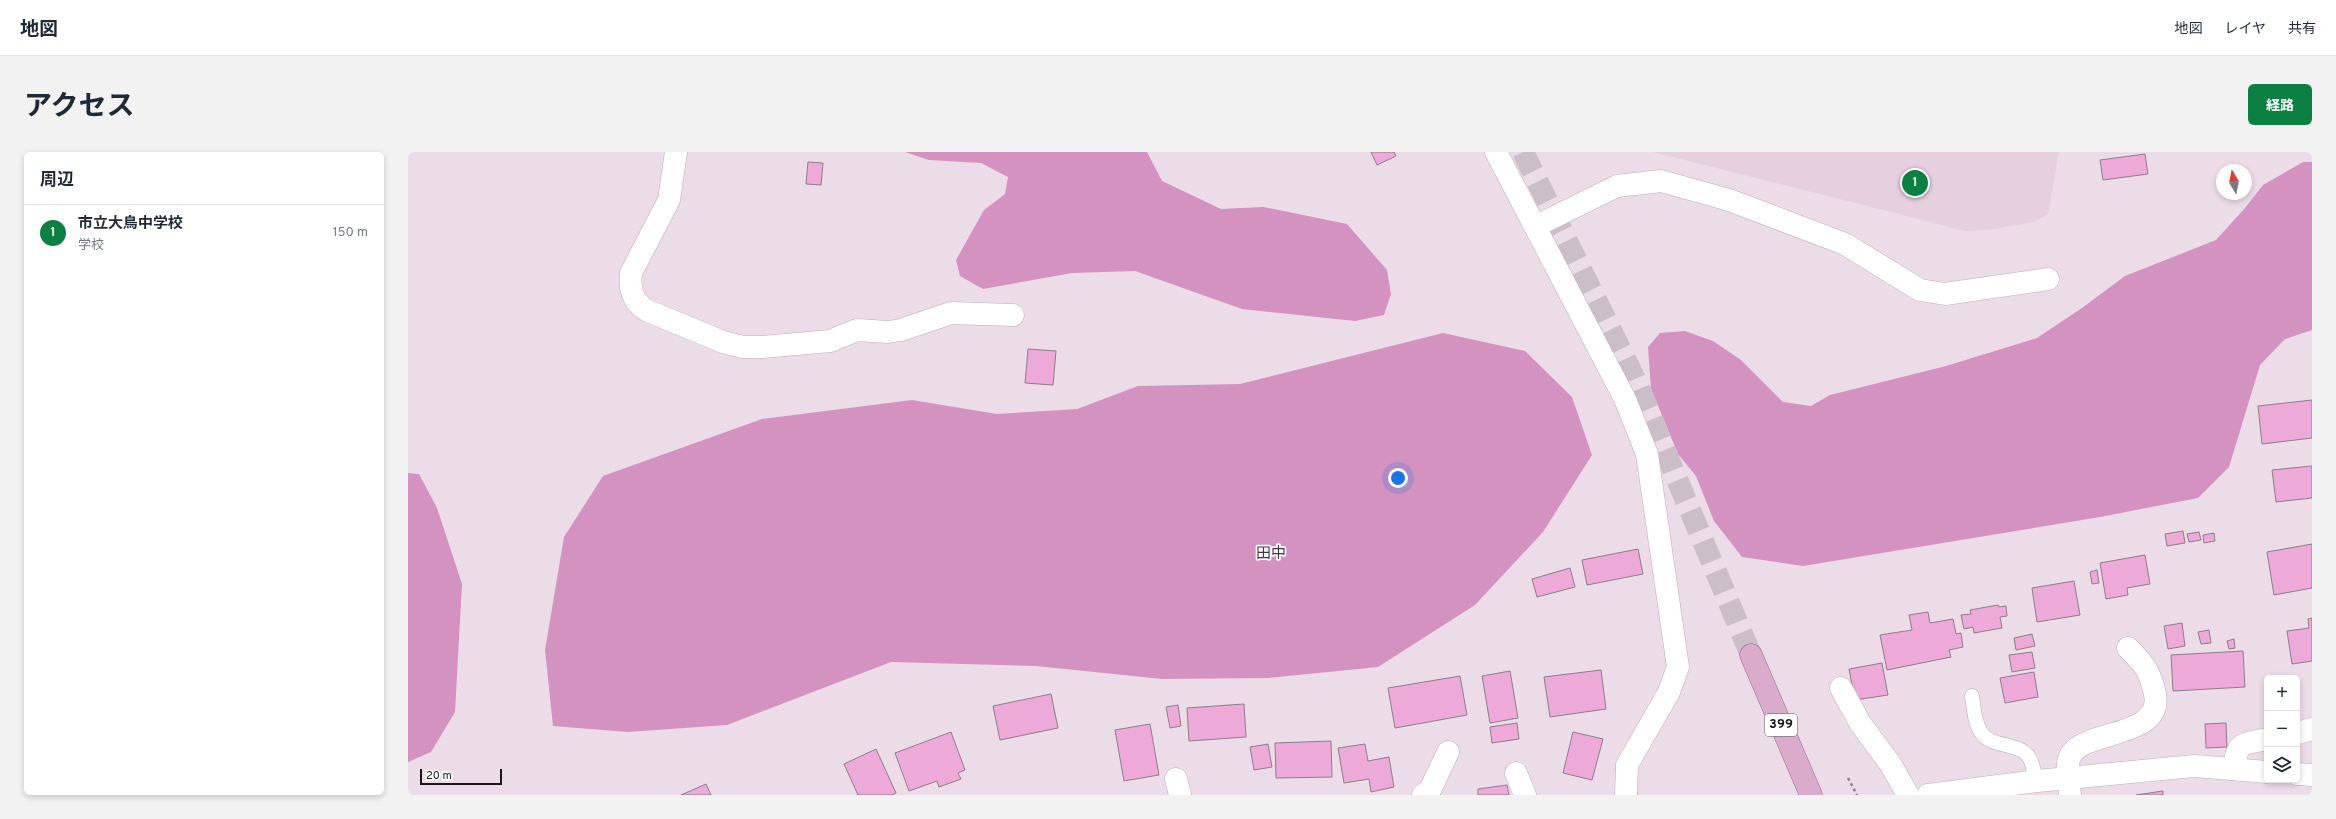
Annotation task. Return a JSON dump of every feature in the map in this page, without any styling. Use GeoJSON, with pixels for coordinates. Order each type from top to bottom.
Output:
{"type":"FeatureCollection","features":[{"type":"Feature","properties":{"kind":"highway","name":"399"},"geometry":{"type":"LineString","coordinates":[[1751,655],[1812,795]]}},
{"type":"Feature","properties":{"kind":"street"},"geometry":{"type":"LineString","coordinates":[[676,152],[669,200],[631,273],[630,286],[636,303],[646,310],[723,342],[743,347],[762,348],[830,342],[857,330],[888,332],[901,330],[951,313],[1013,315]]}},
{"type":"Feature","properties":{"kind":"street"},"geometry":{"type":"LineString","coordinates":[[1496,152],[1625,399],[1647,454],[1678,667],[1669,692],[1627,765],[1626,795]]}},
{"type":"Feature","properties":{"kind":"street"},"geometry":{"type":"LineString","coordinates":[[1536,226],[1617,186],[1661,181],[1729,200],[1845,244],[1920,290],[1945,294],[2048,279]]}},
{"type":"Feature","properties":{"kind":"street"},"geometry":{"type":"LineString","coordinates":[[2069,786],[2068,761],[2073,752],[2085,744],[2118,734],[2149,717],[2156,703],[2152,681],[2145,665],[2128,648]]}},
{"type":"Feature","properties":{"kind":"street"},"geometry":{"type":"LineString","coordinates":[[1841,688],[1860,724],[1891,766],[1908,795]]}},
{"type":"Feature","properties":{"kind":"street"},"geometry":{"type":"LineString","coordinates":[[2300,732],[2312,729]]}},
{"type":"Feature","properties":{"kind":"street"},"geometry":{"type":"LineString","coordinates":[[2234,769],[2236,754],[2240,745],[2264,740]]}},
{"type":"Feature","properties":{"kind":"street"},"geometry":{"type":"LineString","coordinates":[[1423,795],[1430,790],[1448,752]]}},
{"type":"Feature","properties":{"kind":"street"},"geometry":{"type":"LineString","coordinates":[[1928,795],[2037,781],[2069,786],[2188,767],[2264,772]]}},
{"type":"Feature","properties":{"kind":"street"},"geometry":{"type":"LineString","coordinates":[[1516,773],[1525,795]]}},
{"type":"Feature","properties":{"kind":"street"},"geometry":{"type":"LineString","coordinates":[[2300,774],[2312,775]]}},
{"type":"Feature","properties":{"kind":"lane"},"geometry":{"type":"LineString","coordinates":[[1972,696],[1977,725],[1981,733],[1990,740],[2017,749],[2029,756],[2037,781]]}},
{"type":"Feature","properties":{"kind":"path"},"geometry":{"type":"LineString","coordinates":[[1848,778],[1857,795]]}},
{"type":"Feature","properties":{"kind":"shaded area"},"geometry":{"type":"Polygon","coordinates":[[[905,152],[1147,152],[1162,181],[1221,209],[1264,207],[1347,224],[1387,270],[1391,294],[1384,315],[1355,321],[1242,309],[1135,271],[1072,273],[983,289],[960,276],[956,260],[984,210],[1005,194],[1008,177],[981,163],[929,160],[905,152]]]}},
{"type":"Feature","properties":{"kind":"shaded area"},"geometry":{"type":"Polygon","coordinates":[[[1653,152],[2059,152],[2048,214],[2034,222],[1995,229],[1966,231],[1653,152]]]}},
{"type":"Feature","properties":{"kind":"shaded area"},"geometry":{"type":"Polygon","coordinates":[[[2303,162],[2312,162],[2312,330],[2285,339],[2260,365],[2229,467],[2198,498],[2100,517],[1803,566],[1742,557],[1714,521],[1696,476],[1678,454],[1651,389],[1648,347],[1660,333],[1685,331],[1713,341],[1741,360],[1783,402],[1811,406],[1830,395],[1946,366],[2037,338],[2082,308],[2125,276],[2216,240],[2252,200],[2263,185],[2303,162]]]}},
{"type":"Feature","properties":{"kind":"shaded area"},"geometry":{"type":"Polygon","coordinates":[[[1443,333],[1525,351],[1572,397],[1592,455],[1543,532],[1475,605],[1378,667],[1268,678],[1162,679],[1036,666],[891,662],[727,725],[628,732],[553,726],[545,650],[564,537],[603,476],[762,419],[912,400],[997,414],[1077,409],[1138,386],[1240,384],[1443,333]]]}},
{"type":"Feature","properties":{"kind":"shaded area"},"geometry":{"type":"Polygon","coordinates":[[[408,473],[419,474],[437,508],[462,584],[455,712],[431,752],[408,762],[408,473]]]}},
{"type":"Feature","properties":{"kind":"building"},"geometry":{"type":"Polygon","coordinates":[[[1371,152],[1394,152],[1396,156],[1377,165],[1371,152]]]}},
{"type":"Feature","properties":{"kind":"building"},"geometry":{"type":"Polygon","coordinates":[[[2145,154],[2148,174],[2103,180],[2100,160],[2145,154]]]}},
{"type":"Feature","properties":{"kind":"building"},"geometry":{"type":"Polygon","coordinates":[[[808,162],[823,163],[821,185],[806,184],[808,162]]]}},
{"type":"Feature","properties":{"kind":"building"},"geometry":{"type":"Polygon","coordinates":[[[1028,349],[1056,351],[1053,385],[1025,383],[1028,349]]]}},
{"type":"Feature","properties":{"kind":"building"},"geometry":{"type":"Polygon","coordinates":[[[2312,400],[2312,438],[2262,444],[2258,406],[2312,400]]]}},
{"type":"Feature","properties":{"kind":"building"},"geometry":{"type":"Polygon","coordinates":[[[2312,466],[2312,498],[2276,502],[2272,470],[2312,466]]]}},
{"type":"Feature","properties":{"kind":"building"},"geometry":{"type":"Polygon","coordinates":[[[2183,531],[2185,543],[2167,546],[2165,534],[2183,531]]]}},
{"type":"Feature","properties":{"kind":"building"},"geometry":{"type":"Polygon","coordinates":[[[2199,532],[2201,540],[2189,542],[2187,534],[2199,532]]]}},
{"type":"Feature","properties":{"kind":"building"},"geometry":{"type":"Polygon","coordinates":[[[2214,533],[2215,541],[2204,543],[2203,535],[2214,533]]]}},
{"type":"Feature","properties":{"kind":"building"},"geometry":{"type":"Polygon","coordinates":[[[2312,544],[2312,588],[2274,595],[2267,552],[2312,544]]]}},
{"type":"Feature","properties":{"kind":"building"},"geometry":{"type":"Polygon","coordinates":[[[1638,549],[1643,574],[1587,585],[1582,560],[1638,549]]]}},
{"type":"Feature","properties":{"kind":"building"},"geometry":{"type":"Polygon","coordinates":[[[2145,555],[2150,584],[2127,588],[2128,595],[2106,599],[2100,563],[2145,555]]]}},
{"type":"Feature","properties":{"kind":"building"},"geometry":{"type":"Polygon","coordinates":[[[1570,568],[1575,587],[1537,597],[1532,579],[1570,568]]]}},
{"type":"Feature","properties":{"kind":"building"},"geometry":{"type":"Polygon","coordinates":[[[2097,570],[2099,583],[2092,584],[2090,572],[2097,570]]]}},
{"type":"Feature","properties":{"kind":"building"},"geometry":{"type":"Polygon","coordinates":[[[2074,581],[2080,615],[2037,622],[2032,588],[2074,581]]]}},
{"type":"Feature","properties":{"kind":"building"},"geometry":{"type":"Polygon","coordinates":[[[1998,605],[1999,607],[2006,606],[2007,616],[2000,617],[2002,628],[1974,633],[1973,627],[1964,629],[1961,615],[1971,614],[1970,610],[1998,605]]]}},
{"type":"Feature","properties":{"kind":"building"},"geometry":{"type":"Polygon","coordinates":[[[1928,612],[1930,623],[1953,619],[1956,634],[1961,633],[1963,647],[1949,650],[1951,657],[1887,670],[1880,635],[1912,630],[1909,615],[1928,612]]]}},
{"type":"Feature","properties":{"kind":"building"},"geometry":{"type":"Polygon","coordinates":[[[2312,618],[2312,661],[2292,664],[2287,631],[2309,628],[2308,619],[2312,618]]]}},
{"type":"Feature","properties":{"kind":"building"},"geometry":{"type":"Polygon","coordinates":[[[2182,623],[2185,646],[2168,649],[2164,626],[2182,623]]]}},
{"type":"Feature","properties":{"kind":"building"},"geometry":{"type":"Polygon","coordinates":[[[2209,630],[2211,643],[2201,644],[2198,632],[2209,630]]]}},
{"type":"Feature","properties":{"kind":"building"},"geometry":{"type":"Polygon","coordinates":[[[2032,634],[2035,646],[2016,650],[2014,638],[2032,634]]]}},
{"type":"Feature","properties":{"kind":"building"},"geometry":{"type":"Polygon","coordinates":[[[2234,639],[2235,648],[2229,649],[2227,641],[2234,639]]]}},
{"type":"Feature","properties":{"kind":"building"},"geometry":{"type":"Polygon","coordinates":[[[2243,651],[2245,687],[2173,691],[2171,655],[2243,651]]]}},
{"type":"Feature","properties":{"kind":"building"},"geometry":{"type":"Polygon","coordinates":[[[2032,652],[2035,668],[2012,672],[2009,655],[2032,652]]]}},
{"type":"Feature","properties":{"kind":"building"},"geometry":{"type":"Polygon","coordinates":[[[1882,663],[1888,695],[1855,700],[1849,669],[1882,663]]]}},
{"type":"Feature","properties":{"kind":"building"},"geometry":{"type":"Polygon","coordinates":[[[1601,670],[1606,709],[1550,717],[1544,677],[1601,670]]]}},
{"type":"Feature","properties":{"kind":"building"},"geometry":{"type":"Polygon","coordinates":[[[1510,671],[1518,718],[1490,723],[1482,676],[1510,671]]]}},
{"type":"Feature","properties":{"kind":"building"},"geometry":{"type":"Polygon","coordinates":[[[2034,672],[2038,697],[2005,703],[2000,678],[2034,672]]]}},
{"type":"Feature","properties":{"kind":"building"},"geometry":{"type":"Polygon","coordinates":[[[1460,676],[1467,715],[1395,728],[1388,688],[1460,676]]]}},
{"type":"Feature","properties":{"kind":"building"},"geometry":{"type":"Polygon","coordinates":[[[1051,694],[1058,728],[1000,740],[993,706],[1051,694]]]}},
{"type":"Feature","properties":{"kind":"building"},"geometry":{"type":"Polygon","coordinates":[[[1244,704],[1246,737],[1189,741],[1187,708],[1244,704]]]}},
{"type":"Feature","properties":{"kind":"building"},"geometry":{"type":"Polygon","coordinates":[[[1178,705],[1181,726],[1170,728],[1166,707],[1178,705]]]}},
{"type":"Feature","properties":{"kind":"building"},"geometry":{"type":"Polygon","coordinates":[[[1517,723],[1519,739],[1492,743],[1490,727],[1517,723]]]}},
{"type":"Feature","properties":{"kind":"building"},"geometry":{"type":"Polygon","coordinates":[[[2226,723],[2227,747],[2206,748],[2205,724],[2226,723]]]}},
{"type":"Feature","properties":{"kind":"building"},"geometry":{"type":"Polygon","coordinates":[[[1150,724],[1159,775],[1124,781],[1115,730],[1150,724]]]}},
{"type":"Feature","properties":{"kind":"building"},"geometry":{"type":"Polygon","coordinates":[[[951,732],[965,770],[958,773],[961,779],[939,787],[937,781],[909,791],[895,753],[951,732]]]}},
{"type":"Feature","properties":{"kind":"building"},"geometry":{"type":"Polygon","coordinates":[[[1573,732],[1603,739],[1592,780],[1563,773],[1573,732]]]}},
{"type":"Feature","properties":{"kind":"building"},"geometry":{"type":"Polygon","coordinates":[[[1331,741],[1332,777],[1276,778],[1275,743],[1331,741]]]}},
{"type":"Feature","properties":{"kind":"building"},"geometry":{"type":"Polygon","coordinates":[[[1268,744],[1272,767],[1254,770],[1250,747],[1268,744]]]}},
{"type":"Feature","properties":{"kind":"building"},"geometry":{"type":"Polygon","coordinates":[[[1365,744],[1368,761],[1389,757],[1394,787],[1371,792],[1369,779],[1344,783],[1338,748],[1365,744]]]}},
{"type":"Feature","properties":{"kind":"building"},"geometry":{"type":"Polygon","coordinates":[[[876,749],[896,793],[892,795],[858,795],[844,764],[876,749]]]}},
{"type":"Feature","properties":{"kind":"building"},"geometry":{"type":"Polygon","coordinates":[[[706,784],[711,795],[681,795],[706,784]]]}},
{"type":"Feature","properties":{"kind":"building"},"geometry":{"type":"Polygon","coordinates":[[[1507,785],[1509,795],[1478,795],[1478,789],[1507,785]]]}},
{"type":"Feature","properties":{"kind":"building"},"geometry":{"type":"Polygon","coordinates":[[[2163,791],[2163,795],[2136,795],[2163,791]]]}},
{"type":"Feature","properties":{"kind":"tunnel"},"geometry":{"type":"LineString","coordinates":[[1523,152],[1634,377],[1751,655]]}},
{"type":"Feature","properties":{"kind":"place","name":"市立大鳥中学校"},"geometry":{"type":"Point","coordinates":[1915,183]}},
{"type":"Feature","properties":{"kind":"district","name":"田中"},"geometry":{"type":"Point","coordinates":[1271,554]}}]}
